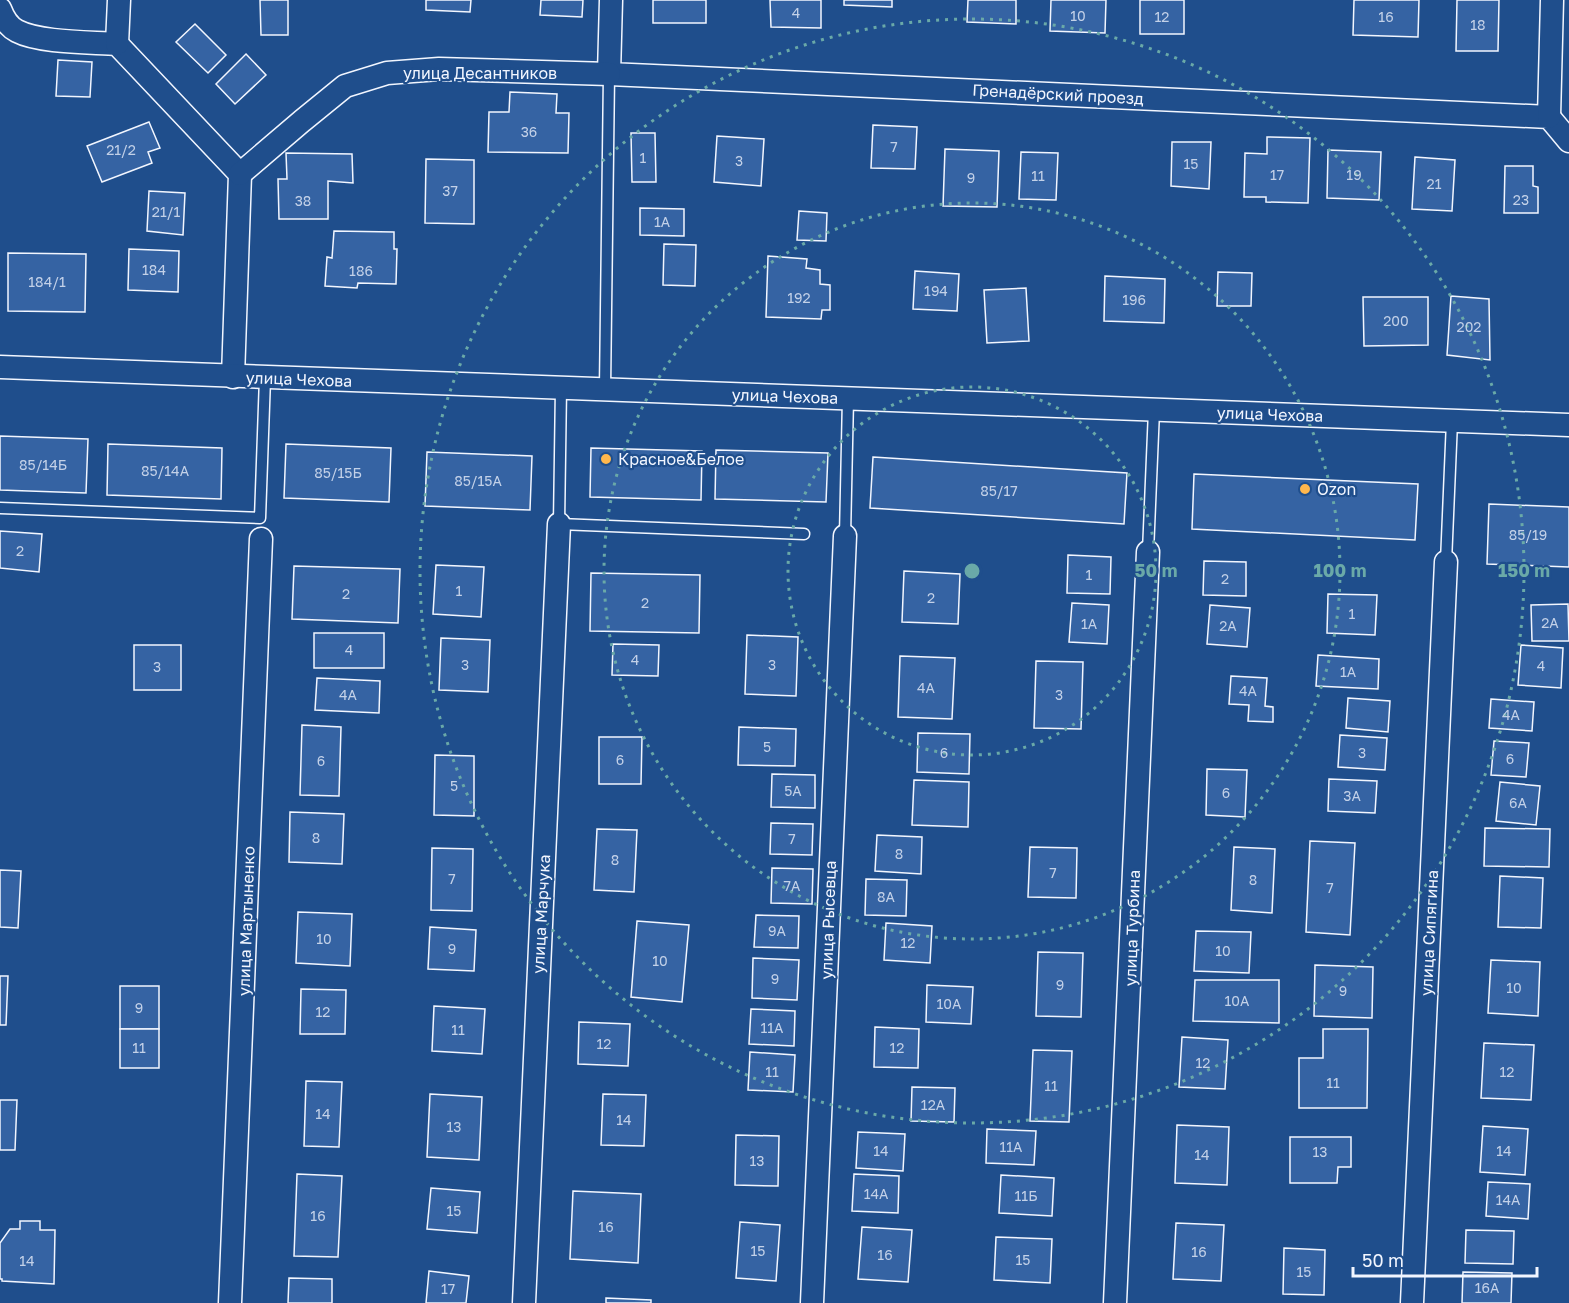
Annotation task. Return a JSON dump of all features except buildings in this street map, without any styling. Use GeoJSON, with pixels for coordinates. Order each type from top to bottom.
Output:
{"type":"FeatureCollection","features":[{"type":"Feature","properties":{"kind":"street"},"geometry":{"type":"LineString","coordinates":[[117,44],[119,0]]}},
{"type":"Feature","properties":{"kind":"street"},"geometry":{"type":"LineString","coordinates":[[609,74],[611,0]]}},
{"type":"Feature","properties":{"kind":"street"},"geometry":{"type":"LineString","coordinates":[[1552,0],[1549,117],[1569,141]]}},
{"type":"Feature","properties":{"kind":"street"},"geometry":{"type":"LineString","coordinates":[[1,15],[15,30],[35,38],[117,44],[240,174],[233,377]]}},
{"type":"Feature","properties":{"kind":"street","name":"улица Десантников"},"geometry":{"type":"LineString","coordinates":[[240,174],[345,86],[387,74],[439,69],[609,74]]}},
{"type":"Feature","properties":{"kind":"street","name":"Гренадёрский проезд"},"geometry":{"type":"LineString","coordinates":[[609,74],[1549,117]]}},
{"type":"Feature","properties":{"kind":"street","name":"улица Чехова"},"geometry":{"type":"LineString","coordinates":[[0,368],[1569,425]]}},
{"type":"Feature","properties":{"kind":"street","name":"улица Марчука"},"geometry":{"type":"LineString","coordinates":[[524,1303],[559,524]]}},
{"type":"Feature","properties":{"kind":"street","name":"улица Рысевца"},"geometry":{"type":"LineString","coordinates":[[812,1303],[845,536]]}},
{"type":"Feature","properties":{"kind":"street","name":"улица Мартыненко"},"geometry":{"type":"LineString","coordinates":[[231,1303],[261,539]]}},
{"type":"Feature","properties":{"kind":"street","name":"улица Турбина"},"geometry":{"type":"LineString","coordinates":[[1115,1303],[1148,552]]}},
{"type":"Feature","properties":{"kind":"street","name":"улица Сипягина"},"geometry":{"type":"LineString","coordinates":[[1412,1303],[1446,562]]}},
{"type":"Feature","properties":{"kind":"lane"},"geometry":{"type":"LineString","coordinates":[[605,389],[609,74]]}},
{"type":"Feature","properties":{"kind":"lane"},"geometry":{"type":"LineString","coordinates":[[0,508],[260,518],[265,378]]}},
{"type":"Feature","properties":{"kind":"lane"},"geometry":{"type":"LineString","coordinates":[[561,387],[559,524],[804,534]]}},
{"type":"Feature","properties":{"kind":"lane"},"geometry":{"type":"LineString","coordinates":[[845,536],[848,398]]}},
{"type":"Feature","properties":{"kind":"lane"},"geometry":{"type":"LineString","coordinates":[[1148,552],[1154,410]]}},
{"type":"Feature","properties":{"kind":"lane"},"geometry":{"type":"LineString","coordinates":[[1446,562],[1452,421]]}},
{"type":"Feature","properties":{"kind":"place","name":"Красное&Белое"},"geometry":{"type":"Point","coordinates":[606,459]}},
{"type":"Feature","properties":{"kind":"place","name":"Ozon"},"geometry":{"type":"Point","coordinates":[1305,489]}}]}
